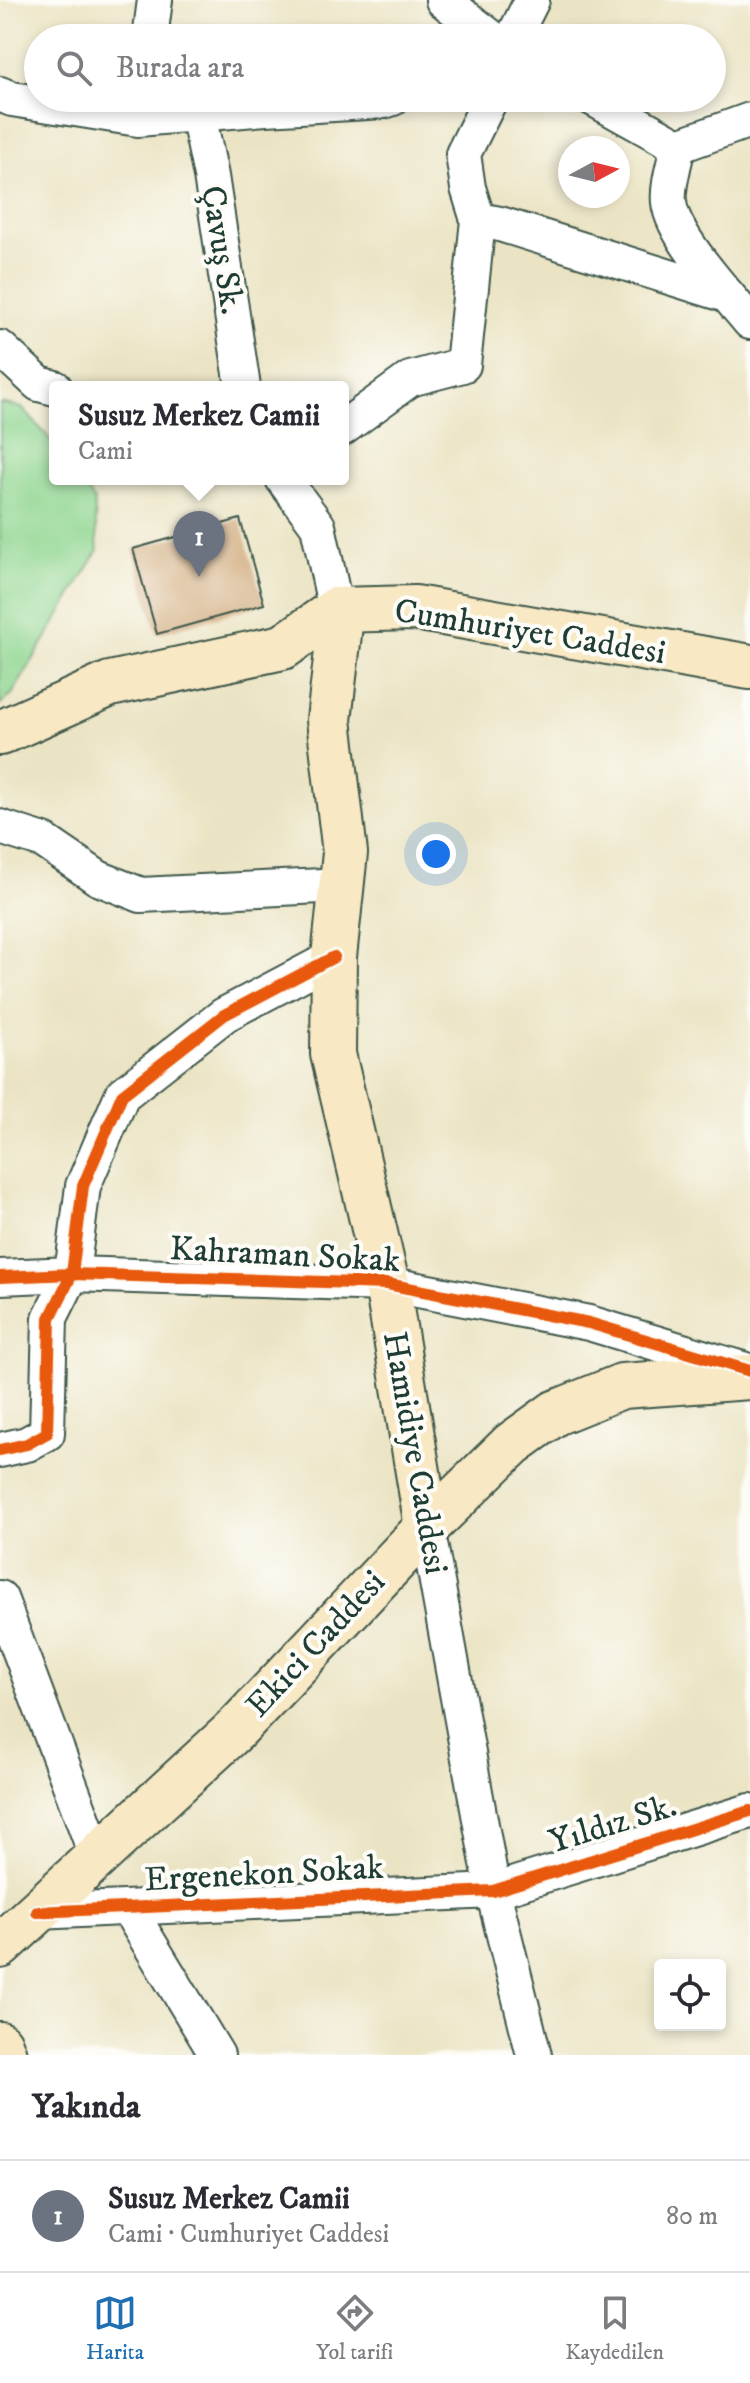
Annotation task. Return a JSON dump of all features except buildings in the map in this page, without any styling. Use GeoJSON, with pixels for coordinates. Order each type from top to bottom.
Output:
{"type":"FeatureCollection","features":[{"type":"Feature","properties":{"kind":"main road","name":"Cumhuriyet Caddesi"},"geometry":{"type":"LineString","coordinates":[[336,610],[415,608],[750,667]]}},
{"type":"Feature","properties":{"kind":"main road"},"geometry":{"type":"LineString","coordinates":[[0,733],[110,684],[283,647],[336,610]]}},
{"type":"Feature","properties":{"kind":"main road","name":"Hamidiye Caddesi"},"geometry":{"type":"LineString","coordinates":[[336,610],[340,625],[329,720],[345,853],[334,957],[333,1054],[387,1284],[427,1527]]}},
{"type":"Feature","properties":{"kind":"main road","name":"Ekici Caddesi"},"geometry":{"type":"LineString","coordinates":[[0,1946],[235,1730],[427,1527],[512,1444],[555,1413],[622,1386],[750,1377]]}},
{"type":"Feature","properties":{"kind":"main road"},"geometry":{"type":"LineString","coordinates":[[0,2044],[4,2055]]}},
{"type":"Feature","properties":{"kind":"street"},"geometry":{"type":"LineString","coordinates":[[152,24],[155,0]]}},
{"type":"Feature","properties":{"kind":"street"},"geometry":{"type":"LineString","coordinates":[[443,0],[474,24]]}},
{"type":"Feature","properties":{"kind":"street"},"geometry":{"type":"LineString","coordinates":[[520,24],[532,0]]}},
{"type":"Feature","properties":{"kind":"street"},"geometry":{"type":"LineString","coordinates":[[0,94],[24,100]]}},
{"type":"Feature","properties":{"kind":"street"},"geometry":{"type":"LineString","coordinates":[[179,112],[227,112]]}},
{"type":"Feature","properties":{"kind":"street"},"geometry":{"type":"LineString","coordinates":[[349,424],[410,379],[463,365],[478,220],[468,188],[463,154],[484,112]]}},
{"type":"Feature","properties":{"kind":"street"},"geometry":{"type":"LineString","coordinates":[[617,112],[678,146],[750,120]]}},
{"type":"Feature","properties":{"kind":"street","name":"Çavuş Sk."},"geometry":{"type":"LineString","coordinates":[[198,114],[211,176],[242,381]]}},
{"type":"Feature","properties":{"kind":"street"},"geometry":{"type":"LineString","coordinates":[[678,146],[668,201],[674,221],[703,267],[750,322]]}},
{"type":"Feature","properties":{"kind":"street"},"geometry":{"type":"LineString","coordinates":[[478,220],[500,224],[727,295]]}},
{"type":"Feature","properties":{"kind":"street"},"geometry":{"type":"LineString","coordinates":[[0,348],[39,384],[49,386]]}},
{"type":"Feature","properties":{"kind":"street"},"geometry":{"type":"LineString","coordinates":[[294,485],[318,526],[336,610]]}},
{"type":"Feature","properties":{"kind":"street"},"geometry":{"type":"LineString","coordinates":[[0,827],[44,841],[98,878],[141,895],[342,885]]}},
{"type":"Feature","properties":{"kind":"street"},"geometry":{"type":"LineString","coordinates":[[0,1450],[27,1444],[47,1433],[50,1318],[72,1274],[83,1186],[122,1095],[224,1015],[334,957]]}},
{"type":"Feature","properties":{"kind":"street","name":"Kahraman Sokak"},"geometry":{"type":"LineString","coordinates":[[0,1277],[72,1274],[387,1284],[589,1323],[750,1371]]}},
{"type":"Feature","properties":{"kind":"street","name":"Hamidiye Caddesi"},"geometry":{"type":"LineString","coordinates":[[427,1527],[493,1891],[534,2055]]}},
{"type":"Feature","properties":{"kind":"street"},"geometry":{"type":"LineString","coordinates":[[0,1598],[97,1857]]}},
{"type":"Feature","properties":{"kind":"street","name":"Yıldız Sk."},"geometry":{"type":"LineString","coordinates":[[493,1891],[750,1811]]}},
{"type":"Feature","properties":{"kind":"street","name":"Ergenekon Sokak"},"geometry":{"type":"LineString","coordinates":[[37,1912],[493,1891]]}},
{"type":"Feature","properties":{"kind":"street"},"geometry":{"type":"LineString","coordinates":[[128,1908],[217,2055]]}},
{"type":"Feature","properties":{"kind":"green space"},"geometry":{"type":"Polygon","coordinates":[[[0,403],[22,408],[49,438],[49,485],[84,485],[94,500],[98,551],[13,693],[0,705],[0,403]]]}},
{"type":"Feature","properties":{"kind":"cycle path"},"geometry":{"type":"LineString","coordinates":[[0,1450],[27,1444],[47,1433],[50,1318],[72,1274],[83,1186],[122,1095],[224,1015],[334,957]]}},
{"type":"Feature","properties":{"kind":"cycle path"},"geometry":{"type":"LineString","coordinates":[[0,1277],[72,1274],[387,1284],[589,1323],[750,1371]]}},
{"type":"Feature","properties":{"kind":"cycle path"},"geometry":{"type":"LineString","coordinates":[[37,1912],[493,1891],[750,1811]]}},
{"type":"Feature","properties":{"kind":"place","name":"Susuz Merkez Camii"},"geometry":{"type":"Point","coordinates":[199,577]}}]}
